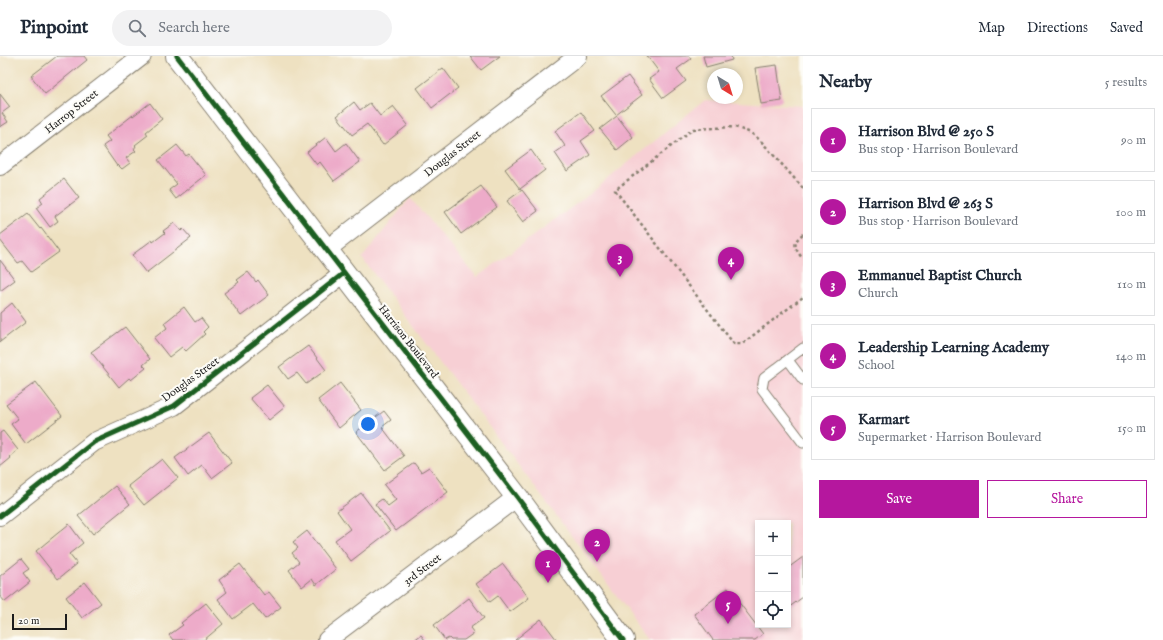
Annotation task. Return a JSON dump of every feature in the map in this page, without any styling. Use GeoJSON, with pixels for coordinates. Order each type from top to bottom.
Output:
{"type":"FeatureCollection","features":[{"type":"Feature","properties":{"kind":"main road","name":"Harrison Boulevard"},"geometry":{"type":"LineString","coordinates":[[177,56],[517,497],[623,640]]}},
{"type":"Feature","properties":{"kind":"street","name":"Harrop Street"},"geometry":{"type":"LineString","coordinates":[[0,166],[142,56]]}},
{"type":"Feature","properties":{"kind":"street","name":"Douglas Street"},"geometry":{"type":"LineString","coordinates":[[326,250],[578,56]]}},
{"type":"Feature","properties":{"kind":"street","name":"Douglas Street"},"geometry":{"type":"LineString","coordinates":[[0,516],[94,442],[174,406],[344,273]]}},
{"type":"Feature","properties":{"kind":"street","name":"3rd Street"},"geometry":{"type":"LineString","coordinates":[[326,640],[517,497]]}},
{"type":"Feature","properties":{"kind":"lane"},"geometry":{"type":"LineString","coordinates":[[803,348],[764,378],[762,389],[803,443]]}},
{"type":"Feature","properties":{"kind":"lane"},"geometry":{"type":"LineString","coordinates":[[788,360],[803,380]]}},
{"type":"Feature","properties":{"kind":"path"},"geometry":{"type":"LineString","coordinates":[[803,188],[760,140],[751,133],[735,127],[693,129],[615,190],[734,344],[742,344],[803,297]]}},
{"type":"Feature","properties":{"kind":"path"},"geometry":{"type":"LineString","coordinates":[[803,234],[795,243],[796,250],[803,259]]}},
{"type":"Feature","properties":{"kind":"shaded area"},"geometry":{"type":"Polygon","coordinates":[[[705,100],[707,100],[707,104],[743,104],[743,102],[803,106],[803,640],[650,640],[362,258],[410,198],[477,277],[591,193],[705,100]]]}},
{"type":"Feature","properties":{"kind":"building"},"geometry":{"type":"Polygon","coordinates":[[[57,56],[84,56],[87,60],[45,94],[31,76],[57,56]]]}},
{"type":"Feature","properties":{"kind":"building"},"geometry":{"type":"Polygon","coordinates":[[[470,56],[500,56],[481,70],[470,56]]]}},
{"type":"Feature","properties":{"kind":"building"},"geometry":{"type":"Polygon","coordinates":[[[647,56],[689,56],[691,59],[677,69],[686,81],[663,98],[649,79],[659,72],[647,56]]]}},
{"type":"Feature","properties":{"kind":"building"},"geometry":{"type":"Polygon","coordinates":[[[703,56],[731,56],[732,60],[706,67],[703,56]]]}},
{"type":"Feature","properties":{"kind":"building"},"geometry":{"type":"Polygon","coordinates":[[[777,65],[782,101],[761,104],[755,68],[777,65]]]}},
{"type":"Feature","properties":{"kind":"building"},"geometry":{"type":"Polygon","coordinates":[[[443,68],[458,88],[432,108],[417,88],[443,68]]]}},
{"type":"Feature","properties":{"kind":"building"},"geometry":{"type":"Polygon","coordinates":[[[628,76],[642,95],[616,115],[601,96],[628,76]]]}},
{"type":"Feature","properties":{"kind":"building"},"geometry":{"type":"Polygon","coordinates":[[[0,94],[10,107],[2,113],[8,122],[0,127],[0,94]]]}},
{"type":"Feature","properties":{"kind":"building"},"geometry":{"type":"Polygon","coordinates":[[[354,102],[360,110],[370,103],[380,116],[393,106],[408,125],[383,145],[367,124],[352,135],[337,116],[354,102]]]}},
{"type":"Feature","properties":{"kind":"building"},"geometry":{"type":"Polygon","coordinates":[[[150,103],[162,119],[146,132],[148,135],[135,145],[136,146],[134,149],[136,151],[126,158],[130,163],[122,169],[118,165],[117,166],[103,146],[110,141],[106,136],[150,103]]]}},
{"type":"Feature","properties":{"kind":"building"},"geometry":{"type":"Polygon","coordinates":[[[581,112],[595,131],[581,141],[590,155],[567,171],[555,153],[565,146],[555,131],[581,112]]]}},
{"type":"Feature","properties":{"kind":"building"},"geometry":{"type":"Polygon","coordinates":[[[617,116],[633,137],[617,150],[600,129],[617,116]]]}},
{"type":"Feature","properties":{"kind":"building"},"geometry":{"type":"Polygon","coordinates":[[[326,137],[336,151],[346,143],[360,162],[334,181],[320,162],[317,165],[307,152],[326,137]]]}},
{"type":"Feature","properties":{"kind":"building"},"geometry":{"type":"Polygon","coordinates":[[[177,145],[186,156],[189,154],[206,175],[176,199],[169,190],[177,184],[158,160],[177,145]]]}},
{"type":"Feature","properties":{"kind":"building"},"geometry":{"type":"Polygon","coordinates":[[[531,150],[545,170],[520,189],[505,169],[531,150]]]}},
{"type":"Feature","properties":{"kind":"building"},"geometry":{"type":"Polygon","coordinates":[[[64,179],[79,198],[55,216],[58,221],[50,227],[36,208],[43,203],[40,198],[64,179]]]}},
{"type":"Feature","properties":{"kind":"building"},"geometry":{"type":"Polygon","coordinates":[[[481,186],[497,207],[461,234],[445,212],[481,186]]]}},
{"type":"Feature","properties":{"kind":"building"},"geometry":{"type":"Polygon","coordinates":[[[522,190],[538,211],[523,222],[507,201],[522,190]]]}},
{"type":"Feature","properties":{"kind":"building"},"geometry":{"type":"Polygon","coordinates":[[[28,214],[40,229],[41,228],[59,252],[31,272],[22,261],[18,263],[0,240],[0,235],[28,214]]]}},
{"type":"Feature","properties":{"kind":"building"},"geometry":{"type":"Polygon","coordinates":[[[174,223],[181,231],[183,229],[191,238],[146,273],[132,255],[152,240],[153,242],[165,233],[163,231],[174,223]]]}},
{"type":"Feature","properties":{"kind":"building"},"geometry":{"type":"Polygon","coordinates":[[[0,260],[15,280],[0,291],[0,260]]]}},
{"type":"Feature","properties":{"kind":"building"},"geometry":{"type":"Polygon","coordinates":[[[248,272],[256,282],[258,280],[269,295],[241,316],[224,293],[239,282],[237,280],[248,272]]]}},
{"type":"Feature","properties":{"kind":"building"},"geometry":{"type":"Polygon","coordinates":[[[12,303],[26,322],[0,342],[0,313],[12,303]]]}},
{"type":"Feature","properties":{"kind":"building"},"geometry":{"type":"Polygon","coordinates":[[[184,307],[195,322],[201,318],[208,327],[203,332],[205,334],[186,351],[182,347],[169,357],[154,338],[167,328],[164,323],[184,307]]]}},
{"type":"Feature","properties":{"kind":"building"},"geometry":{"type":"Polygon","coordinates":[[[125,327],[150,359],[143,365],[146,368],[131,380],[129,378],[119,387],[91,352],[125,327]]]}},
{"type":"Feature","properties":{"kind":"building"},"geometry":{"type":"Polygon","coordinates":[[[308,346],[326,370],[306,384],[297,373],[288,379],[279,367],[308,346]]]}},
{"type":"Feature","properties":{"kind":"building"},"geometry":{"type":"Polygon","coordinates":[[[36,382],[62,416],[26,444],[11,424],[18,419],[6,404],[36,382]]]}},
{"type":"Feature","properties":{"kind":"building"},"geometry":{"type":"Polygon","coordinates":[[[340,383],[361,410],[339,428],[318,400],[340,383]]]}},
{"type":"Feature","properties":{"kind":"building"},"geometry":{"type":"Polygon","coordinates":[[[267,385],[285,407],[269,420],[250,398],[267,385]]]}},
{"type":"Feature","properties":{"kind":"building"},"geometry":{"type":"Polygon","coordinates":[[[384,411],[391,420],[382,427],[404,456],[385,470],[356,432],[384,411]]]}},
{"type":"Feature","properties":{"kind":"building"},"geometry":{"type":"Polygon","coordinates":[[[3,431],[18,450],[0,467],[0,433],[3,431]]]}},
{"type":"Feature","properties":{"kind":"building"},"geometry":{"type":"Polygon","coordinates":[[[209,433],[232,463],[212,478],[202,465],[188,476],[175,458],[209,433]]]}},
{"type":"Feature","properties":{"kind":"building"},"geometry":{"type":"Polygon","coordinates":[[[162,459],[178,478],[144,505],[128,486],[162,459]]]}},
{"type":"Feature","properties":{"kind":"building"},"geometry":{"type":"Polygon","coordinates":[[[414,463],[421,472],[429,467],[448,492],[396,531],[375,504],[382,499],[388,506],[396,500],[384,485],[414,463]]]}},
{"type":"Feature","properties":{"kind":"building"},"geometry":{"type":"Polygon","coordinates":[[[115,486],[130,504],[93,534],[78,516],[115,486]]]}},
{"type":"Feature","properties":{"kind":"building"},"geometry":{"type":"Polygon","coordinates":[[[361,493],[390,531],[351,561],[335,540],[350,529],[337,511],[361,493]]]}},
{"type":"Feature","properties":{"kind":"building"},"geometry":{"type":"Polygon","coordinates":[[[69,524],[83,543],[69,554],[77,564],[58,579],[36,551],[69,524]]]}},
{"type":"Feature","properties":{"kind":"building"},"geometry":{"type":"Polygon","coordinates":[[[307,531],[336,569],[316,585],[312,579],[302,587],[289,570],[299,562],[292,553],[298,548],[293,542],[307,531]]]}},
{"type":"Feature","properties":{"kind":"building"},"geometry":{"type":"Polygon","coordinates":[[[803,557],[803,597],[791,606],[791,592],[791,566],[803,557]]]}},
{"type":"Feature","properties":{"kind":"building"},"geometry":{"type":"Polygon","coordinates":[[[21,559],[29,569],[23,573],[30,582],[5,602],[0,596],[0,576],[21,559]]]}},
{"type":"Feature","properties":{"kind":"building"},"geometry":{"type":"Polygon","coordinates":[[[240,564],[264,595],[269,592],[281,607],[265,619],[253,604],[233,619],[218,599],[227,592],[219,580],[240,564]]]}},
{"type":"Feature","properties":{"kind":"building"},"geometry":{"type":"Polygon","coordinates":[[[503,564],[529,598],[510,612],[498,596],[490,602],[476,584],[503,564]]]}},
{"type":"Feature","properties":{"kind":"building"},"geometry":{"type":"Polygon","coordinates":[[[85,582],[101,603],[82,618],[66,597],[85,582]]]}},
{"type":"Feature","properties":{"kind":"building"},"geometry":{"type":"Polygon","coordinates":[[[728,588],[755,623],[755,628],[758,628],[763,634],[755,640],[713,640],[694,614],[728,588]]]}},
{"type":"Feature","properties":{"kind":"building"},"geometry":{"type":"Polygon","coordinates":[[[469,598],[484,618],[470,628],[474,633],[464,640],[451,640],[449,638],[445,640],[434,625],[469,598]]]}},
{"type":"Feature","properties":{"kind":"building"},"geometry":{"type":"Polygon","coordinates":[[[206,603],[223,624],[204,640],[173,640],[169,635],[183,625],[181,623],[206,603]]]}},
{"type":"Feature","properties":{"kind":"building"},"geometry":{"type":"Polygon","coordinates":[[[541,619],[557,640],[515,640],[541,619]]]}},
{"type":"Feature","properties":{"kind":"building"},"geometry":{"type":"Polygon","coordinates":[[[421,635],[425,640],[414,640],[421,635]]]}},
{"type":"Feature","properties":{"kind":"cycle path"},"geometry":{"type":"LineString","coordinates":[[177,56],[517,497],[623,640]]}},
{"type":"Feature","properties":{"kind":"cycle path"},"geometry":{"type":"LineString","coordinates":[[0,516],[94,442],[174,406],[344,273]]}},
{"type":"Feature","properties":{"kind":"place","name":"Emmanuel Baptist Church"},"geometry":{"type":"Point","coordinates":[620,277]}},
{"type":"Feature","properties":{"kind":"place","name":"Leadership Learning Academy"},"geometry":{"type":"Point","coordinates":[731,280]}},
{"type":"Feature","properties":{"kind":"place","name":"Harrison Blvd @ 263 S"},"geometry":{"type":"Point","coordinates":[597,562]}},
{"type":"Feature","properties":{"kind":"place","name":"Harrison Blvd @ 250 S"},"geometry":{"type":"Point","coordinates":[548,583]}},
{"type":"Feature","properties":{"kind":"place","name":"Karmart"},"geometry":{"type":"Point","coordinates":[728,624]}}]}
